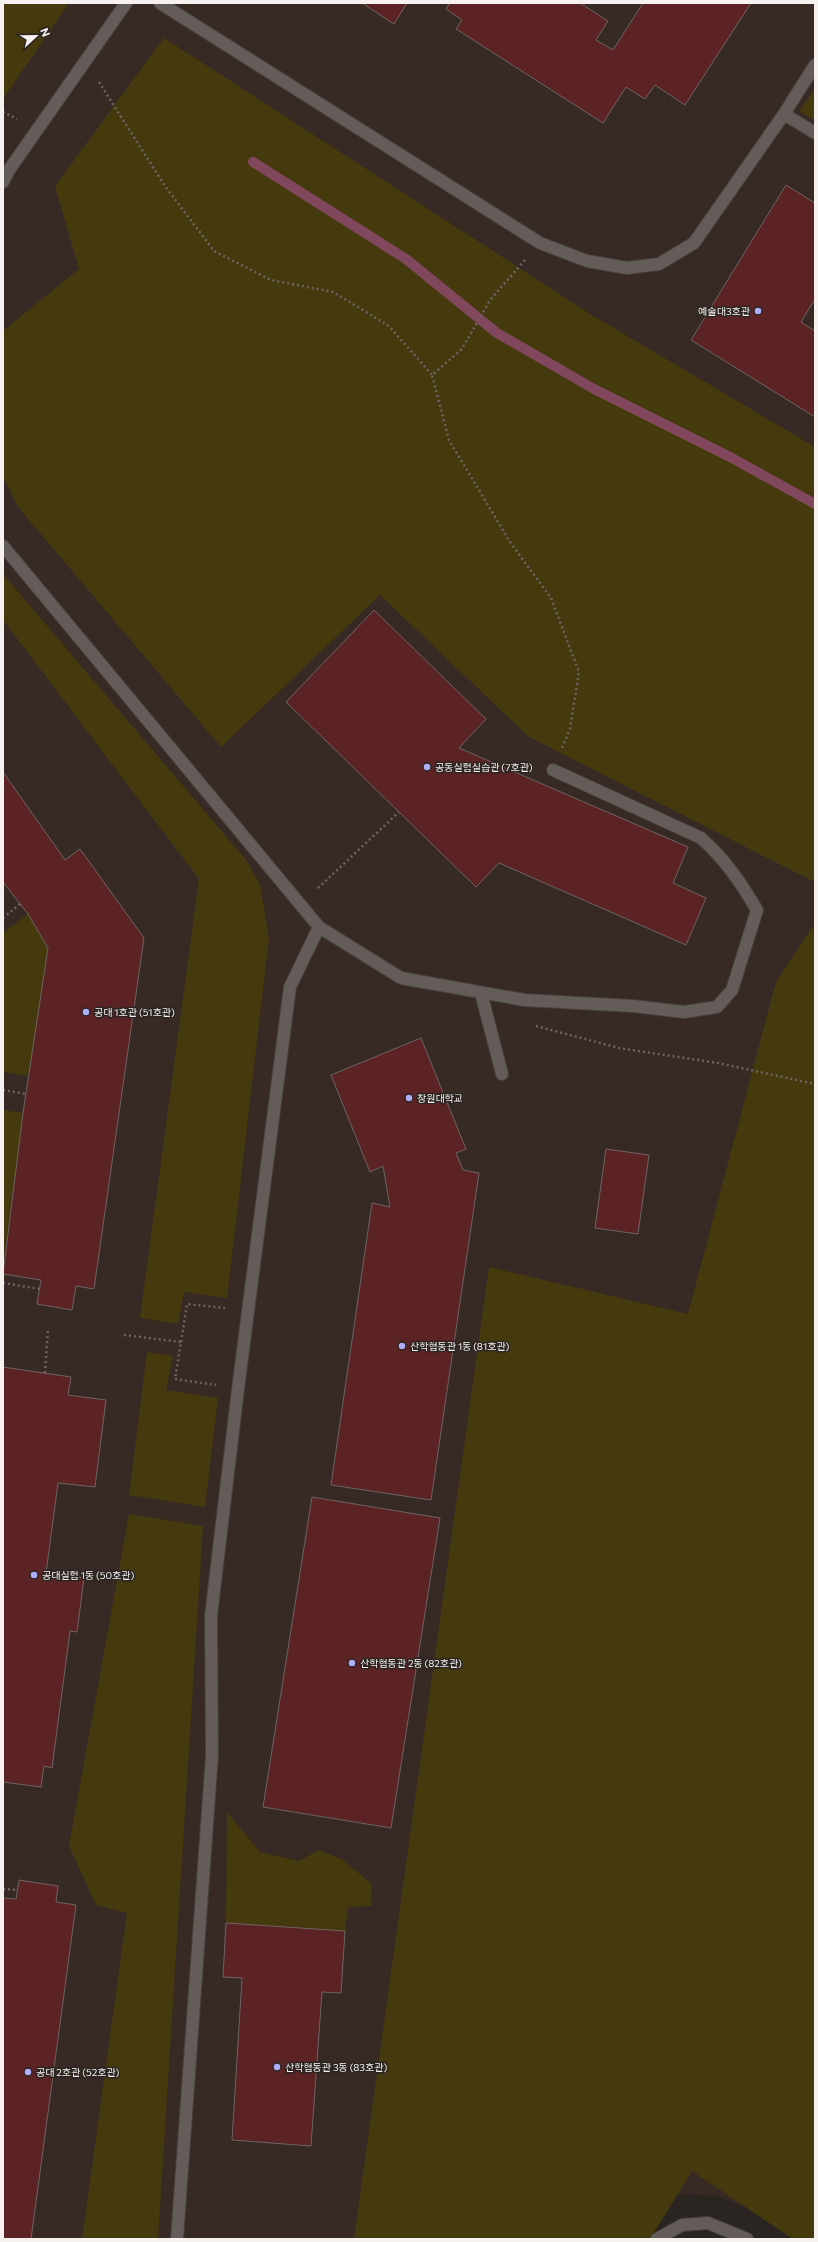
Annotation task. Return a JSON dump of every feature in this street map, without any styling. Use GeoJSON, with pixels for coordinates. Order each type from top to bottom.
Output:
{"type":"FeatureCollection","features":[{"type":"Feature","properties":{"kind":"lane"},"geometry":{"type":"LineString","coordinates":[[3,182],[9,170],[126,3]]}},
{"type":"Feature","properties":{"kind":"lane"},"geometry":{"type":"LineString","coordinates":[[160,3],[540,243],[587,261],[627,268],[659,264],[694,243],[784,114],[815,64]]}},
{"type":"Feature","properties":{"kind":"lane"},"geometry":{"type":"LineString","coordinates":[[784,114],[815,133]]}},
{"type":"Feature","properties":{"kind":"lane"},"geometry":{"type":"LineString","coordinates":[[3,546],[319,927],[401,978],[524,1000],[633,1006],[684,1012],[716,1007],[732,990],[757,910],[738,877],[720,854],[701,838],[553,770]]}},
{"type":"Feature","properties":{"kind":"lane"},"geometry":{"type":"LineString","coordinates":[[177,2239],[212,1755],[211,1616],[238,1389],[290,987],[319,927]]}},
{"type":"Feature","properties":{"kind":"lane"},"geometry":{"type":"LineString","coordinates":[[481,993],[502,1074]]}},
{"type":"Feature","properties":{"kind":"lane"},"geometry":{"type":"LineString","coordinates":[[657,2239],[682,2225],[708,2223],[742,2237]]}},
{"type":"Feature","properties":{"kind":"path"},"geometry":{"type":"LineString","coordinates":[[85,61],[165,186],[214,251],[271,280],[333,292],[389,326],[432,375],[450,440],[510,542],[551,598],[579,672],[570,728],[553,770]]}},
{"type":"Feature","properties":{"kind":"path"},"geometry":{"type":"LineString","coordinates":[[432,375],[462,349],[490,300],[540,243]]}},
{"type":"Feature","properties":{"kind":"path"},"geometry":{"type":"LineString","coordinates":[[300,905],[399,812]]}},
{"type":"Feature","properties":{"kind":"path"},"geometry":{"type":"LineString","coordinates":[[3,918],[20,904]]}},
{"type":"Feature","properties":{"kind":"path"},"geometry":{"type":"LineString","coordinates":[[531,1024],[619,1048],[718,1063],[815,1084]]}},
{"type":"Feature","properties":{"kind":"path"},"geometry":{"type":"LineString","coordinates":[[3,1090],[26,1094]]}},
{"type":"Feature","properties":{"kind":"path"},"geometry":{"type":"LineString","coordinates":[[3,1283],[40,1289]]}},
{"type":"Feature","properties":{"kind":"path"},"geometry":{"type":"LineString","coordinates":[[238,1389],[175,1379],[187,1304],[248,1311]]}},
{"type":"Feature","properties":{"kind":"path"},"geometry":{"type":"LineString","coordinates":[[45,1373],[48,1328]]}},
{"type":"Feature","properties":{"kind":"path"},"geometry":{"type":"LineString","coordinates":[[124,1335],[181,1342]]}},
{"type":"Feature","properties":{"kind":"path"},"geometry":{"type":"LineString","coordinates":[[3,1889],[17,1890]]}},
{"type":"Feature","properties":{"kind":"shaded area","name":"창원대학교"},"geometry":{"type":"Polygon","coordinates":[[[3,3],[815,3],[815,2235],[718,2196],[688,2194],[653,2199],[628,2239],[3,2239],[3,3]]]}},
{"type":"Feature","properties":{"kind":"shaded area"},"geometry":{"type":"Polygon","coordinates":[[[3,3],[69,3],[3,99],[3,3]]]}},
{"type":"Feature","properties":{"kind":"shaded area"},"geometry":{"type":"Polygon","coordinates":[[[164,38],[595,317],[815,447],[815,882],[529,737],[380,595],[221,747],[18,507],[3,476],[3,331],[79,269],[55,186],[164,38]]]}},
{"type":"Feature","properties":{"kind":"shaded area"},"geometry":{"type":"Polygon","coordinates":[[[815,89],[815,121],[799,111],[815,89]]]}},
{"type":"Feature","properties":{"kind":"shaded area"},"geometry":{"type":"Polygon","coordinates":[[[3,574],[247,861],[260,885],[269,938],[227,1298],[184,1292],[178,1324],[140,1318],[199,879],[3,620],[3,574]]]}},
{"type":"Feature","properties":{"kind":"shaded area"},"geometry":{"type":"Polygon","coordinates":[[[28,914],[48,948],[29,1076],[3,1072],[3,933],[28,914]]]}},
{"type":"Feature","properties":{"kind":"shaded area"},"geometry":{"type":"Polygon","coordinates":[[[815,923],[815,2239],[793,2239],[692,2171],[650,2239],[354,2239],[489,1267],[688,1314],[776,982],[815,923]]]}},
{"type":"Feature","properties":{"kind":"shaded area"},"geometry":{"type":"Polygon","coordinates":[[[3,1110],[23,1113],[3,1264],[3,1110]]]}},
{"type":"Feature","properties":{"kind":"shaded area"},"geometry":{"type":"Polygon","coordinates":[[[147,1352],[173,1356],[166,1390],[218,1398],[205,1507],[129,1495],[147,1352]]]}},
{"type":"Feature","properties":{"kind":"shaded area"},"geometry":{"type":"Polygon","coordinates":[[[129,1514],[203,1526],[158,2239],[82,2239],[127,1913],[96,1905],[69,1846],[129,1514]]]}},
{"type":"Feature","properties":{"kind":"shaded area"},"geometry":{"type":"Polygon","coordinates":[[[227,1812],[260,1852],[299,1861],[319,1850],[341,1859],[372,1884],[371,1906],[348,1907],[345,1931],[226,1923],[227,1812]]]}},
{"type":"Feature","properties":{"kind":"building"},"geometry":{"type":"Polygon","coordinates":[[[362,3],[407,3],[394,24],[362,3]]]}},
{"type":"Feature","properties":{"kind":"building"},"geometry":{"type":"Polygon","coordinates":[[[450,3],[580,3],[608,21],[596,40],[613,50],[643,3],[751,3],[685,105],[655,85],[645,99],[626,87],[603,123],[456,29],[462,20],[446,9],[450,3]]]}},
{"type":"Feature","properties":{"kind":"building","name":"예술대3호관"},"geometry":{"type":"Polygon","coordinates":[[[786,185],[815,203],[815,299],[801,322],[815,331],[815,417],[691,340],[786,185]]]}},
{"type":"Feature","properties":{"kind":"building","name":"공동실험실습관 (7호관)"},"geometry":{"type":"Polygon","coordinates":[[[374,610],[486,719],[459,748],[688,847],[673,883],[706,898],[686,945],[499,863],[476,887],[286,702],[374,610]]]}},
{"type":"Feature","properties":{"kind":"building","name":"공대 1호관 (51호관)"},"geometry":{"type":"Polygon","coordinates":[[[3,772],[65,860],[80,849],[144,938],[94,1289],[76,1286],[72,1310],[37,1304],[41,1280],[3,1274],[23,1113],[48,948],[28,914],[3,882],[3,772]]]}},
{"type":"Feature","properties":{"kind":"building","name":"산학협동관 1동 (81호관)"},"geometry":{"type":"Polygon","coordinates":[[[421,1038],[466,1149],[456,1153],[463,1170],[479,1173],[431,1500],[331,1485],[372,1203],[390,1207],[383,1166],[370,1172],[331,1075],[421,1038]]]}},
{"type":"Feature","properties":{"kind":"building"},"geometry":{"type":"Polygon","coordinates":[[[606,1149],[649,1155],[638,1234],[595,1228],[606,1149]]]}},
{"type":"Feature","properties":{"kind":"building","name":"공대실험 1동 (50호관)"},"geometry":{"type":"Polygon","coordinates":[[[3,1367],[71,1377],[68,1395],[106,1400],[95,1487],[58,1483],[46,1573],[84,1578],[77,1632],[70,1631],[52,1768],[44,1766],[41,1787],[3,1782],[3,1367]]]}},
{"type":"Feature","properties":{"kind":"building","name":"산학협동관 2동 (82호관)"},"geometry":{"type":"Polygon","coordinates":[[[312,1497],[440,1518],[391,1828],[263,1807],[312,1497]]]}},
{"type":"Feature","properties":{"kind":"building","name":"공대 2호관 (52호관)"},"geometry":{"type":"Polygon","coordinates":[[[19,1880],[58,1886],[56,1902],[76,1905],[31,2239],[3,2239],[3,1898],[16,1899],[19,1880]]]}},
{"type":"Feature","properties":{"kind":"building","name":"산학협동관 3동 (83호관)"},"geometry":{"type":"Polygon","coordinates":[[[226,1923],[345,1931],[341,1993],[322,1992],[311,2146],[232,2140],[242,1978],[223,1977],[226,1923]]]}},
{"type":"Feature","properties":{"kind":"waterway"},"geometry":{"type":"LineString","coordinates":[[253,162],[406,259],[497,333],[594,389],[732,458],[815,504]]}},
{"type":"Feature","properties":{"kind":"place","name":"예술대3호관"},"geometry":{"type":"Point","coordinates":[758,311]}},
{"type":"Feature","properties":{"kind":"place","name":"공동실험실습관 (7호관)"},"geometry":{"type":"Point","coordinates":[427,767]}},
{"type":"Feature","properties":{"kind":"place","name":"공대 1호관 (51호관)"},"geometry":{"type":"Point","coordinates":[86,1012]}},
{"type":"Feature","properties":{"kind":"place","name":"창원대학교"},"geometry":{"type":"Point","coordinates":[409,1098]}},
{"type":"Feature","properties":{"kind":"place","name":"산학협동관 1동 (81호관)"},"geometry":{"type":"Point","coordinates":[402,1346]}},
{"type":"Feature","properties":{"kind":"place","name":"공대실험 1동 (50호관)"},"geometry":{"type":"Point","coordinates":[34,1575]}},
{"type":"Feature","properties":{"kind":"place","name":"산학협동관 2동 (82호관)"},"geometry":{"type":"Point","coordinates":[352,1663]}},
{"type":"Feature","properties":{"kind":"place","name":"산학협동관 3동 (83호관)"},"geometry":{"type":"Point","coordinates":[277,2067]}},
{"type":"Feature","properties":{"kind":"place","name":"공대 2호관 (52호관)"},"geometry":{"type":"Point","coordinates":[28,2072]}}]}
